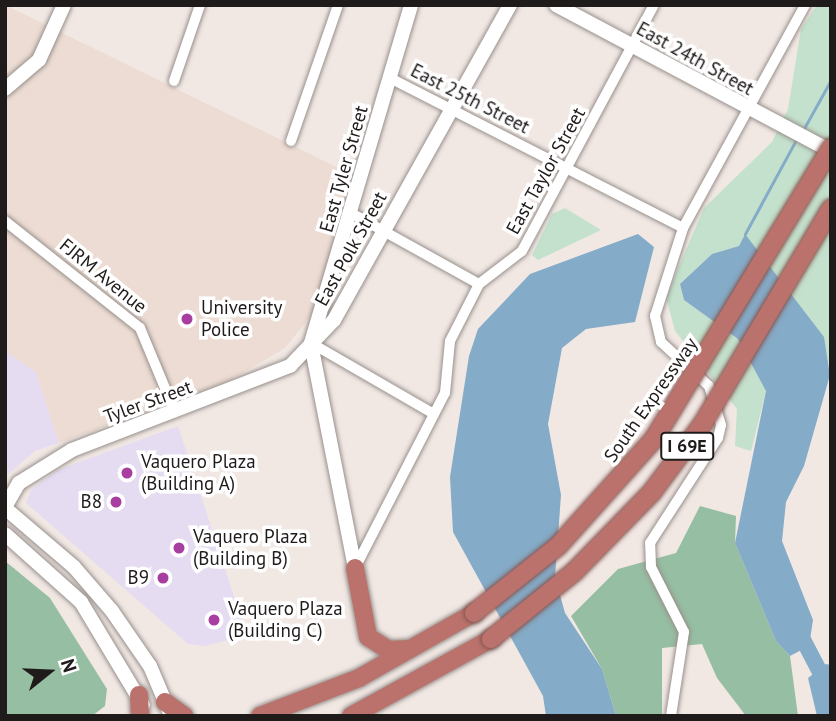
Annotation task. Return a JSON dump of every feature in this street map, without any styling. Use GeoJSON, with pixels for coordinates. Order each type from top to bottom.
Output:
{"type":"FeatureCollection","features":[{"type":"Feature","properties":{"kind":"highway"},"geometry":{"type":"LineString","coordinates":[[762,265],[831,133]]}},
{"type":"Feature","properties":{"kind":"highway","name":"South Expressway"},"geometry":{"type":"LineString","coordinates":[[260,716],[359,678],[414,648],[474,613],[558,546],[628,472],[694,381],[826,148]]}},
{"type":"Feature","properties":{"kind":"highway","name":"I 69E"},"geometry":{"type":"LineString","coordinates":[[351,716],[491,639],[574,572],[652,492],[702,425],[831,209]]}},
{"type":"Feature","properties":{"kind":"highway"},"geometry":{"type":"LineString","coordinates":[[805,254],[831,218]]}},
{"type":"Feature","properties":{"kind":"highway"},"geometry":{"type":"LineString","coordinates":[[355,568],[368,637],[389,650],[414,648]]}},
{"type":"Feature","properties":{"kind":"highway"},"geometry":{"type":"LineString","coordinates":[[139,695],[141,716]]}},
{"type":"Feature","properties":{"kind":"highway"},"geometry":{"type":"LineString","coordinates":[[168,709],[184,716]]}},
{"type":"Feature","properties":{"kind":"street"},"geometry":{"type":"LineString","coordinates":[[5,89],[39,60],[64,5]]}},
{"type":"Feature","properties":{"kind":"street"},"geometry":{"type":"LineString","coordinates":[[174,81],[200,5]]}},
{"type":"Feature","properties":{"kind":"street"},"geometry":{"type":"LineString","coordinates":[[291,141],[338,5]]}},
{"type":"Feature","properties":{"kind":"street","name":"East Tyler Street"},"geometry":{"type":"LineString","coordinates":[[312,343],[353,214],[411,5]]}},
{"type":"Feature","properties":{"kind":"street","name":"East Polk Street"},"geometry":{"type":"LineString","coordinates":[[312,343],[334,320],[510,5]]}},
{"type":"Feature","properties":{"kind":"street","name":"East 24th Street"},"geometry":{"type":"LineString","coordinates":[[556,5],[748,110],[826,148]]}},
{"type":"Feature","properties":{"kind":"street","name":"East Taylor Street"},"geometry":{"type":"LineString","coordinates":[[355,568],[445,393],[450,341],[480,284],[522,251],[654,5]]}},
{"type":"Feature","properties":{"kind":"street"},"geometry":{"type":"LineString","coordinates":[[671,716],[684,632],[651,567],[650,543],[721,425],[709,386],[670,352],[656,328],[683,228],[805,5]]}},
{"type":"Feature","properties":{"kind":"street","name":"East 25th Street"},"geometry":{"type":"LineString","coordinates":[[390,78],[454,107],[683,228]]}},
{"type":"Feature","properties":{"kind":"street"},"geometry":{"type":"LineString","coordinates":[[353,214],[385,227],[480,284]]}},
{"type":"Feature","properties":{"kind":"street","name":"FJRM Avenue"},"geometry":{"type":"LineString","coordinates":[[5,221],[140,328],[175,412]]}},
{"type":"Feature","properties":{"kind":"street"},"geometry":{"type":"LineString","coordinates":[[312,343],[434,414]]}},
{"type":"Feature","properties":{"kind":"street"},"geometry":{"type":"LineString","coordinates":[[312,343],[355,568]]}},
{"type":"Feature","properties":{"kind":"street","name":"Tyler Street"},"geometry":{"type":"LineString","coordinates":[[5,508],[19,483],[52,460],[290,366],[312,343]]}},
{"type":"Feature","properties":{"kind":"street"},"geometry":{"type":"LineString","coordinates":[[5,508],[74,567],[112,611],[150,666],[168,709]]}},
{"type":"Feature","properties":{"kind":"street"},"geometry":{"type":"LineString","coordinates":[[5,534],[80,602],[139,695],[147,716]]}},
{"type":"Feature","properties":{"kind":"shaded area"},"geometry":{"type":"Polygon","coordinates":[[[5,5],[357,177],[316,309],[285,348],[227,382],[59,443],[36,372],[5,351],[5,5]]]}},
{"type":"Feature","properties":{"kind":"shaded area"},"geometry":{"type":"Polygon","coordinates":[[[6,350],[36,372],[59,443],[35,451],[5,477],[6,350]]]}},
{"type":"Feature","properties":{"kind":"shaded area"},"geometry":{"type":"Polygon","coordinates":[[[178,426],[247,636],[204,646],[188,644],[26,503],[31,490],[57,470],[178,426]]]}},
{"type":"Feature","properties":{"kind":"green space"},"geometry":{"type":"Polygon","coordinates":[[[817,5],[831,5],[831,373],[823,337],[744,235],[740,246],[712,254],[680,284],[684,300],[738,339],[761,373],[766,391],[751,451],[735,446],[737,409],[675,331],[666,297],[704,208],[772,142],[788,109],[801,29],[817,5]]]}},
{"type":"Feature","properties":{"kind":"green space"},"geometry":{"type":"Polygon","coordinates":[[[565,208],[601,230],[538,260],[532,255],[552,214],[565,208]]]}},
{"type":"Feature","properties":{"kind":"green space"},"geometry":{"type":"Polygon","coordinates":[[[700,506],[736,516],[735,543],[776,641],[790,656],[798,716],[746,716],[717,678],[702,644],[662,648],[662,716],[616,716],[602,669],[571,616],[618,569],[676,553],[700,506]]]}},
{"type":"Feature","properties":{"kind":"green space"},"geometry":{"type":"Polygon","coordinates":[[[5,561],[50,598],[107,689],[105,706],[92,716],[5,716],[5,561]]]}},
{"type":"Feature","properties":{"kind":"water"},"geometry":{"type":"Polygon","coordinates":[[[638,234],[654,247],[635,322],[586,329],[562,348],[548,424],[561,495],[555,577],[565,613],[602,669],[616,716],[546,716],[543,696],[453,532],[450,477],[469,356],[478,329],[530,274],[638,234]]]}},
{"type":"Feature","properties":{"kind":"water"},"geometry":{"type":"Polygon","coordinates":[[[745,234],[824,337],[830,375],[804,466],[786,502],[782,541],[813,620],[809,646],[790,656],[776,641],[735,543],[766,391],[738,339],[684,300],[680,284],[712,254],[739,246],[745,234]]]}},
{"type":"Feature","properties":{"kind":"water"},"geometry":{"type":"Polygon","coordinates":[[[826,664],[831,665],[831,716],[817,716],[808,678],[826,664]]]}},
{"type":"Feature","properties":{"kind":"waterway"},"geometry":{"type":"LineString","coordinates":[[802,132],[831,80]]}},
{"type":"Feature","properties":{"kind":"waterway"},"geometry":{"type":"LineString","coordinates":[[745,234],[796,140]]}},
{"type":"Feature","properties":{"kind":"waterway"},"geometry":{"type":"LineString","coordinates":[[798,630],[831,693]]}},
{"type":"Feature","properties":{"kind":"place","name":"University Police"},"geometry":{"type":"Point","coordinates":[187,319]}},
{"type":"Feature","properties":{"kind":"place","name":"Vaquero Plaza (Building A)"},"geometry":{"type":"Point","coordinates":[127,473]}},
{"type":"Feature","properties":{"kind":"place","name":"B8"},"geometry":{"type":"Point","coordinates":[116,502]}},
{"type":"Feature","properties":{"kind":"place","name":"Vaquero Plaza (Building B)"},"geometry":{"type":"Point","coordinates":[179,548]}},
{"type":"Feature","properties":{"kind":"place","name":"B9"},"geometry":{"type":"Point","coordinates":[163,578]}},
{"type":"Feature","properties":{"kind":"place","name":"Vaquero Plaza (Building C)"},"geometry":{"type":"Point","coordinates":[214,620]}}]}
